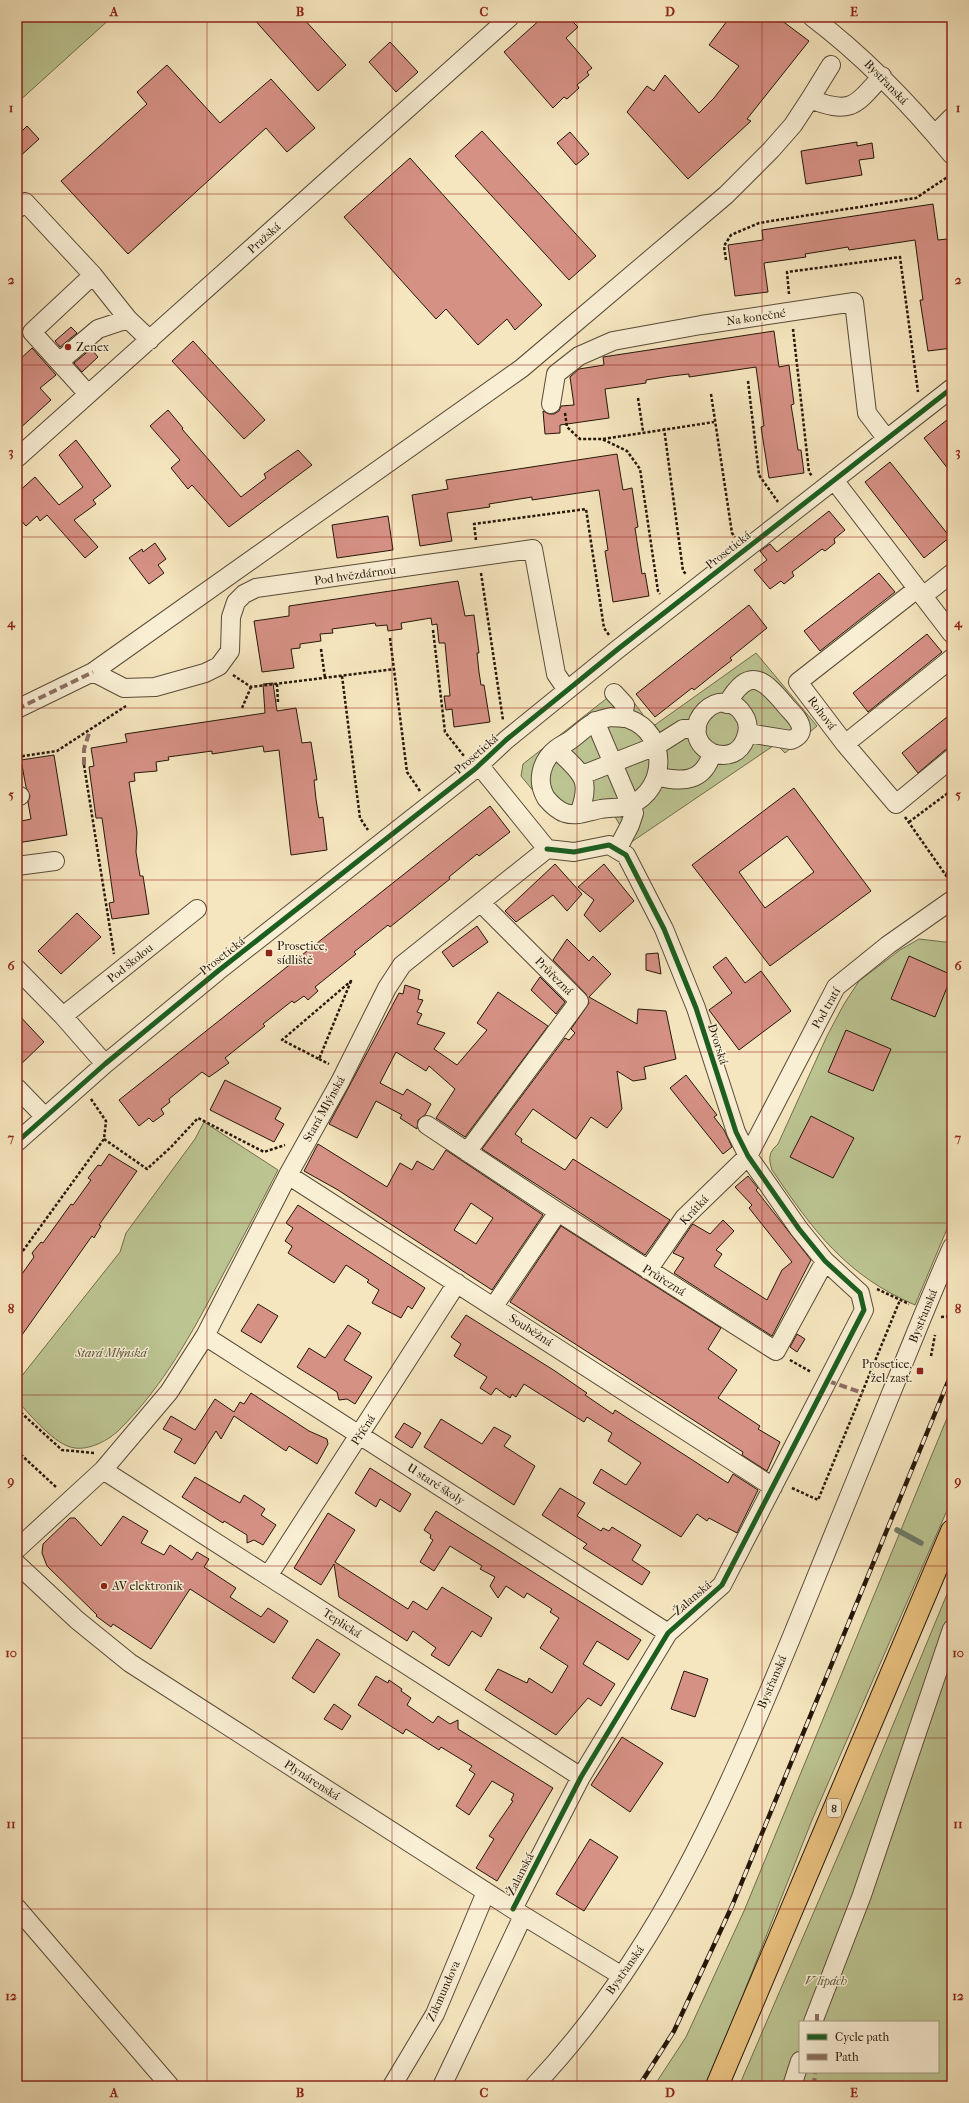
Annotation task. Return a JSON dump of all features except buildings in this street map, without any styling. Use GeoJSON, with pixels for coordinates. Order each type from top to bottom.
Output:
{"type":"FeatureCollection","features":[{"type":"Feature","properties":{"kind":"main road","name":"8"},"geometry":{"type":"LineString","coordinates":[[717,2086],[952,1531]]}},
{"type":"Feature","properties":{"kind":"street","name":"Pražská"},"geometry":{"type":"LineString","coordinates":[[17,458],[510,17]]}},
{"type":"Feature","properties":{"kind":"street","name":"Bystřanská"},"geometry":{"type":"LineString","coordinates":[[812,17],[845,42],[882,76],[935,134],[952,155]]}},
{"type":"Feature","properties":{"kind":"street"},"geometry":{"type":"LineString","coordinates":[[17,709],[93,672],[522,368],[726,195],[771,150],[793,125],[831,65]]}},
{"type":"Feature","properties":{"kind":"street"},"geometry":{"type":"LineString","coordinates":[[810,99],[832,108],[846,107],[858,102],[882,76]]}},
{"type":"Feature","properties":{"kind":"street"},"geometry":{"type":"LineString","coordinates":[[935,134],[952,117]]}},
{"type":"Feature","properties":{"kind":"street"},"geometry":{"type":"LineString","coordinates":[[17,209],[25,202],[93,275],[128,319],[150,340]]}},
{"type":"Feature","properties":{"kind":"street"},"geometry":{"type":"LineString","coordinates":[[88,394],[32,332],[93,275]]}},
{"type":"Feature","properties":{"kind":"street","name":"Na konečné"},"geometry":{"type":"LineString","coordinates":[[551,400],[556,374],[579,356],[613,341],[701,325],[854,302],[867,413],[886,438]]}},
{"type":"Feature","properties":{"kind":"street"},"geometry":{"type":"LineString","coordinates":[[59,362],[98,330],[128,319]]}},
{"type":"Feature","properties":{"kind":"street","name":"Prosetická"},"geometry":{"type":"LineString","coordinates":[[17,1142],[105,1064],[218,971],[430,805],[568,690],[697,586],[952,388]]}},
{"type":"Feature","properties":{"kind":"street"},"geometry":{"type":"LineString","coordinates":[[834,480],[952,634]]}},
{"type":"Feature","properties":{"kind":"street","name":"Pod hvězdárnou"},"geometry":{"type":"LineString","coordinates":[[93,672],[124,688],[155,687],[205,674],[219,666],[230,651],[231,617],[236,602],[244,594],[256,588],[534,549],[556,674],[568,690]]}},
{"type":"Feature","properties":{"kind":"street"},"geometry":{"type":"LineString","coordinates":[[920,592],[952,573]]}},
{"type":"Feature","properties":{"kind":"street","name":"Rohová"},"geometry":{"type":"LineString","coordinates":[[896,804],[845,744],[798,682],[920,592]]}},
{"type":"Feature","properties":{"kind":"street"},"geometry":{"type":"LineString","coordinates":[[845,744],[952,658]]}},
{"type":"Feature","properties":{"kind":"street"},"geometry":{"type":"LineString","coordinates":[[727,704],[735,690],[743,683],[749,680],[764,682],[794,716],[801,729],[800,734],[791,740],[748,733]]}},
{"type":"Feature","properties":{"kind":"street"},"geometry":{"type":"LineString","coordinates":[[614,693],[625,705],[624,718]]}},
{"type":"Feature","properties":{"kind":"street"},"geometry":{"type":"LineString","coordinates":[[719,703],[727,704],[735,707],[741,712],[746,720],[748,733],[740,748],[733,753],[725,755],[712,753],[701,745],[697,729],[698,720],[708,706],[719,703]]}},
{"type":"Feature","properties":{"kind":"street"},"geometry":{"type":"LineString","coordinates":[[611,717],[624,718],[629,719],[649,734],[656,746],[659,767],[652,787],[639,800],[617,809],[606,808],[579,814],[565,813],[556,809],[543,793],[540,778],[542,768],[550,755],[595,721],[611,717]]}},
{"type":"Feature","properties":{"kind":"street"},"geometry":{"type":"LineString","coordinates":[[477,767],[547,849],[574,852],[609,845],[618,848],[634,812],[595,721]]}},
{"type":"Feature","properties":{"kind":"street"},"geometry":{"type":"LineString","coordinates":[[582,775],[656,746],[683,729],[697,729]]}},
{"type":"Feature","properties":{"kind":"street"},"geometry":{"type":"LineString","coordinates":[[557,749],[578,768],[582,775],[585,790],[579,814]]}},
{"type":"Feature","properties":{"kind":"street"},"geometry":{"type":"LineString","coordinates":[[657,776],[670,780],[698,776],[706,769],[712,753]]}},
{"type":"Feature","properties":{"kind":"street"},"geometry":{"type":"LineString","coordinates":[[896,804],[952,758]]}},
{"type":"Feature","properties":{"kind":"street","name":"Dvorská"},"geometry":{"type":"LineString","coordinates":[[618,848],[626,855],[664,929],[696,1008],[736,1132],[748,1156],[800,1229],[825,1261],[867,1290]]}},
{"type":"Feature","properties":{"kind":"street","name":"Stará Mlýnská"},"geometry":{"type":"LineString","coordinates":[[17,1549],[106,1467],[169,1392],[205,1336],[288,1175],[340,1082],[387,988],[402,965],[547,849]]}},
{"type":"Feature","properties":{"kind":"street"},"geometry":{"type":"LineString","coordinates":[[17,866],[55,861]]}},
{"type":"Feature","properties":{"kind":"street","name":"Pod tratí"},"geometry":{"type":"LineString","coordinates":[[748,1156],[836,987],[888,945],[952,900]]}},
{"type":"Feature","properties":{"kind":"street","name":"Průřezná"},"geometry":{"type":"LineString","coordinates":[[467,1152],[579,1001],[481,903]]}},
{"type":"Feature","properties":{"kind":"street","name":"Pod školou"},"geometry":{"type":"LineString","coordinates":[[63,1016],[118,974],[197,909]]}},
{"type":"Feature","properties":{"kind":"street"},"geometry":{"type":"LineString","coordinates":[[17,969],[63,1016],[105,1064]]}},
{"type":"Feature","properties":{"kind":"street"},"geometry":{"type":"LineString","coordinates":[[17,1088],[45,1117]]}},
{"type":"Feature","properties":{"kind":"street","name":"Průřezná"},"geometry":{"type":"LineString","coordinates":[[427,1125],[558,1212],[776,1351],[825,1261]]}},
{"type":"Feature","properties":{"kind":"street","name":"Krátká"},"geometry":{"type":"LineString","coordinates":[[648,1270],[684,1218],[748,1156]]}},
{"type":"Feature","properties":{"kind":"street","name":"Souběžná"},"geometry":{"type":"LineString","coordinates":[[288,1175],[775,1484]]}},
{"type":"Feature","properties":{"kind":"street"},"geometry":{"type":"LineString","coordinates":[[494,1306],[558,1212]]}},
{"type":"Feature","properties":{"kind":"street","name":"Bystřanská"},"geometry":{"type":"LineString","coordinates":[[534,2086],[584,2029],[622,1976],[661,1917],[685,1875],[739,1762],[952,1247]]}},
{"type":"Feature","properties":{"kind":"street","name":"Příčná"},"geometry":{"type":"LineString","coordinates":[[268,1576],[457,1283]]}},
{"type":"Feature","properties":{"kind":"street","name":"Žalanská"},"geometry":{"type":"LineString","coordinates":[[442,2086],[518,1913],[581,1777],[668,1633],[722,1585],[864,1310],[867,1290]]}},
{"type":"Feature","properties":{"kind":"street","name":"U staré školy"},"geometry":{"type":"LineString","coordinates":[[205,1336],[668,1633]]}},
{"type":"Feature","properties":{"kind":"street","name":"Teplická"},"geometry":{"type":"LineString","coordinates":[[106,1467],[268,1576],[581,1777]]}},
{"type":"Feature","properties":{"kind":"street","name":"Plynárenská"},"geometry":{"type":"LineString","coordinates":[[17,1564],[77,1620],[130,1663],[518,1913],[622,1976]]}},
{"type":"Feature","properties":{"kind":"street"},"geometry":{"type":"LineString","coordinates":[[813,2021],[862,1895],[952,1629]]}},
{"type":"Feature","properties":{"kind":"street","name":"Zikmundova"},"geometry":{"type":"LineString","coordinates":[[392,2086],[435,2014],[486,1892]]}},
{"type":"Feature","properties":{"kind":"street"},"geometry":{"type":"LineString","coordinates":[[17,1908],[170,2086]]}},
{"type":"Feature","properties":{"kind":"street"},"geometry":{"type":"LineString","coordinates":[[792,2086],[799,2064]]}},
{"type":"Feature","properties":{"kind":"path"},"geometry":{"type":"LineString","coordinates":[[726,260],[724,246],[731,235],[759,223],[916,198],[952,174]]}},
{"type":"Feature","properties":{"kind":"path"},"geometry":{"type":"LineString","coordinates":[[748,381],[759,475],[789,516]]}},
{"type":"Feature","properties":{"kind":"path"},"geometry":{"type":"LineString","coordinates":[[711,394],[714,422],[732,533],[745,549]]}},
{"type":"Feature","properties":{"kind":"path"},"geometry":{"type":"LineString","coordinates":[[638,398],[643,431]]}},
{"type":"Feature","properties":{"kind":"path"},"geometry":{"type":"LineString","coordinates":[[551,400],[565,406],[567,426],[580,439],[602,439],[643,431],[714,422]]}},
{"type":"Feature","properties":{"kind":"path"},"geometry":{"type":"LineString","coordinates":[[664,428],[683,571],[697,586]]}},
{"type":"Feature","properties":{"kind":"path"},"geometry":{"type":"LineString","coordinates":[[602,439],[627,451],[640,469],[658,591],[670,608]]}},
{"type":"Feature","properties":{"kind":"path"},"geometry":{"type":"LineString","coordinates":[[433,630],[445,732],[477,767]]}},
{"type":"Feature","properties":{"kind":"path"},"geometry":{"type":"LineString","coordinates":[[390,638],[407,772],[430,805]]}},
{"type":"Feature","properties":{"kind":"path"},"geometry":{"type":"LineString","coordinates":[[321,649],[325,678]]}},
{"type":"Feature","properties":{"kind":"path"},"geometry":{"type":"LineString","coordinates":[[219,666],[251,688],[395,670]]}},
{"type":"Feature","properties":{"kind":"path"},"geometry":{"type":"LineString","coordinates":[[342,676],[360,818],[378,846]]}},
{"type":"Feature","properties":{"kind":"path"},"geometry":{"type":"LineString","coordinates":[[277,684],[278,703]]}},
{"type":"Feature","properties":{"kind":"path"},"geometry":{"type":"LineString","coordinates":[[242,708],[251,688]]}},
{"type":"Feature","properties":{"kind":"path"},"geometry":{"type":"LineString","coordinates":[[17,757],[57,751],[129,704]]}},
{"type":"Feature","properties":{"kind":"path"},"geometry":{"type":"LineString","coordinates":[[84,765],[118,974]]}},
{"type":"Feature","properties":{"kind":"path"},"geometry":{"type":"LineString","coordinates":[[909,822],[952,790]]}},
{"type":"Feature","properties":{"kind":"path"},"geometry":{"type":"LineString","coordinates":[[896,804],[952,884]]}},
{"type":"Feature","properties":{"kind":"path"},"geometry":{"type":"LineString","coordinates":[[946,874],[952,869]]}},
{"type":"Feature","properties":{"kind":"path"},"geometry":{"type":"LineString","coordinates":[[351,981],[319,1060],[282,1040],[305,1020],[351,981]]}},
{"type":"Feature","properties":{"kind":"path"},"geometry":{"type":"LineString","coordinates":[[17,1259],[104,1139],[106,1121],[80,1086]]}},
{"type":"Feature","properties":{"kind":"path"},"geometry":{"type":"LineString","coordinates":[[104,1139],[147,1169],[171,1147],[198,1118],[264,1152],[292,1142],[304,1147]]}},
{"type":"Feature","properties":{"kind":"path"},"geometry":{"type":"LineString","coordinates":[[867,1290],[900,1300],[924,1312],[939,1317],[952,1316]]}},
{"type":"Feature","properties":{"kind":"path"},"geometry":{"type":"LineString","coordinates":[[775,1484],[818,1500],[900,1300]]}},
{"type":"Feature","properties":{"kind":"path"},"geometry":{"type":"LineString","coordinates":[[17,1409],[62,1450],[96,1453],[106,1467]]}},
{"type":"Feature","properties":{"kind":"path"},"geometry":{"type":"LineString","coordinates":[[17,1451],[57,1488]]}},
{"type":"Feature","properties":{"kind":"green space"},"geometry":{"type":"Polygon","coordinates":[[[17,17],[112,17],[17,103],[17,17]]]}},
{"type":"Feature","properties":{"kind":"green space"},"geometry":{"type":"Polygon","coordinates":[[[756,653],[817,726],[785,753],[776,744],[630,843],[613,813],[558,821],[521,776],[523,764],[611,695],[630,697],[652,727],[756,653]]]}},
{"type":"Feature","properties":{"kind":"green space"},"geometry":{"type":"Polygon","coordinates":[[[919,939],[945,942],[952,939],[952,1217],[915,1305],[890,1293],[869,1280],[833,1249],[802,1212],[772,1170],[770,1156],[778,1144],[827,1036],[844,1004],[859,981],[900,950],[919,939]]]}},
{"type":"Feature","properties":{"kind":"green space","name":"Stará Mlýnská"},"geometry":{"type":"Polygon","coordinates":[[[204,1122],[278,1170],[199,1320],[163,1378],[135,1413],[119,1430],[105,1441],[93,1446],[81,1448],[67,1446],[59,1442],[44,1429],[17,1401],[17,1382],[120,1252],[126,1233],[195,1139],[204,1122]]]}},
{"type":"Feature","properties":{"kind":"green space"},"geometry":{"type":"Polygon","coordinates":[[[952,1406],[952,1499],[812,1820],[713,2071],[704,2086],[654,2086],[686,2037],[744,1911],[952,1406]]]}},
{"type":"Feature","properties":{"kind":"green space","name":"V lipách"},"geometry":{"type":"Polygon","coordinates":[[[952,1582],[952,2086],[739,2086],[862,1800],[952,1582]]]}},
{"type":"Feature","properties":{"kind":"waterway"},"geometry":{"type":"LineString","coordinates":[[897,1530],[921,1543]]}},
{"type":"Feature","properties":{"kind":"railway"},"geometry":{"type":"LineString","coordinates":[[639,2086],[674,2031],[732,1906],[952,1372]]}},
{"type":"Feature","properties":{"kind":"marked path"},"geometry":{"type":"LineString","coordinates":[[17,709],[93,672]]}},
{"type":"Feature","properties":{"kind":"marked path"},"geometry":{"type":"LineString","coordinates":[[84,765],[84,749],[90,730]]}},
{"type":"Feature","properties":{"kind":"marked path"},"geometry":{"type":"LineString","coordinates":[[828,1381],[863,1393]]}},
{"type":"Feature","properties":{"kind":"marked path"},"geometry":{"type":"LineString","coordinates":[[817,2011],[817,2021]]}},
{"type":"Feature","properties":{"kind":"marked path"},"geometry":{"type":"LineString","coordinates":[[814,2086],[815,2073]]}},
{"type":"Feature","properties":{"kind":"cycle path"},"geometry":{"type":"LineString","coordinates":[[17,1142],[105,1064],[218,971],[475,769],[506,740],[618,649],[952,388]]}},
{"type":"Feature","properties":{"kind":"cycle path"},"geometry":{"type":"LineString","coordinates":[[513,1909],[581,1777],[668,1633],[722,1585],[864,1310],[860,1293],[825,1261],[799,1229],[748,1156],[736,1132],[696,1008],[664,929],[626,855],[609,845],[574,852],[547,849]]}},
{"type":"Feature","properties":{"kind":"place","name":"Zenex"},"geometry":{"type":"Point","coordinates":[68,347]}},
{"type":"Feature","properties":{"kind":"place","name":"Prosetice, sídliště"},"geometry":{"type":"Point","coordinates":[269,953]}},
{"type":"Feature","properties":{"kind":"place","name":"Prosetice, žel. zast."},"geometry":{"type":"Point","coordinates":[920,1371]}},
{"type":"Feature","properties":{"kind":"place","name":"AV elektronik"},"geometry":{"type":"Point","coordinates":[104,1586]}}]}
